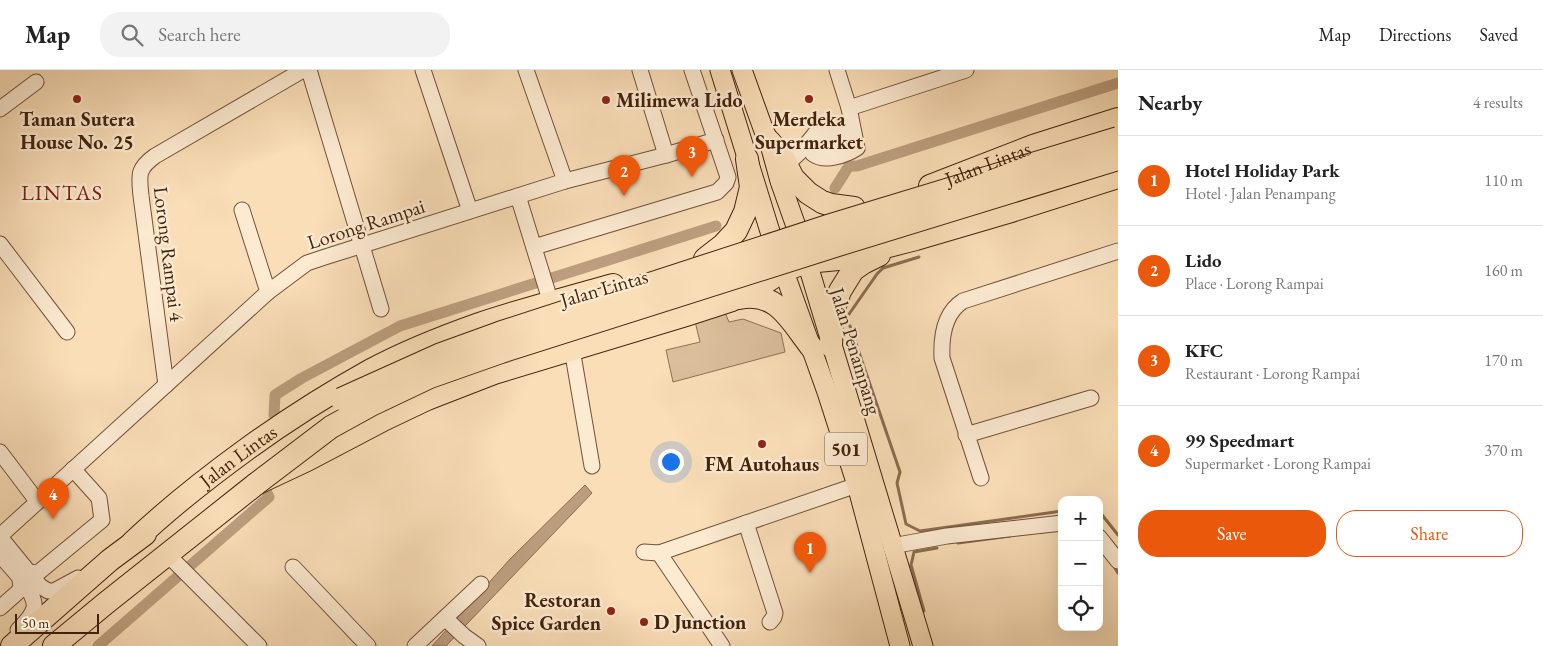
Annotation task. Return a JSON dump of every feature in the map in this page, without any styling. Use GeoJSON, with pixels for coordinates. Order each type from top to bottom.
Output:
{"type":"FeatureCollection","features":[{"type":"Feature","properties":{"kind":"highway","name":"Jalan Lintas"},"geometry":{"type":"LineString","coordinates":[[12,646],[194,488],[372,370],[399,357],[478,324],[772,238],[854,208],[918,190],[1033,146],[1118,119]]}},
{"type":"Feature","properties":{"kind":"highway","name":"Jalan Lintas"},"geometry":{"type":"LineString","coordinates":[[289,424],[441,354],[499,333],[831,225],[1118,138]]}},
{"type":"Feature","properties":{"kind":"highway"},"geometry":{"type":"LineString","coordinates":[[768,141],[782,156],[793,178],[801,187],[822,202],[854,208]]}},
{"type":"Feature","properties":{"kind":"highway"},"geometry":{"type":"LineString","coordinates":[[712,257],[736,231],[745,212],[751,187],[747,158]]}},
{"type":"Feature","properties":{"kind":"highway","name":"Jalan Lintas"},"geometry":{"type":"LineString","coordinates":[[54,646],[106,602],[170,559],[251,488],[331,427],[371,405],[430,378],[501,352],[838,245],[1118,159]]}},
{"type":"Feature","properties":{"kind":"highway","name":"Jalan Lintas"},"geometry":{"type":"LineString","coordinates":[[251,488],[427,400],[494,373],[686,316],[732,300],[760,286],[784,270],[807,262],[838,259],[916,239],[1118,177]]}},
{"type":"Feature","properties":{"kind":"highway"},"geometry":{"type":"LineString","coordinates":[[854,208],[841,217],[838,225],[839,233],[852,244],[870,250]]}},
{"type":"Feature","properties":{"kind":"highway"},"geometry":{"type":"LineString","coordinates":[[732,300],[750,296],[766,298],[781,308],[821,347],[840,291],[853,270],[863,262],[916,239]]}},
{"type":"Feature","properties":{"kind":"highway"},"geometry":{"type":"LineString","coordinates":[[712,257],[734,254],[746,261],[751,269],[752,278],[747,286],[732,300]]}},
{"type":"Feature","properties":{"kind":"main road","name":"Jalan Penampang"},"geometry":{"type":"LineString","coordinates":[[720,70],[772,238],[784,270],[821,347],[892,546],[923,646]]}},
{"type":"Feature","properties":{"kind":"main road","name":"Jalan Penampang"},"geometry":{"type":"LineString","coordinates":[[742,70],[768,141],[807,262],[828,392],[857,485],[900,646]]}},
{"type":"Feature","properties":{"kind":"street","name":"Lorong Rampai 4"},"geometry":{"type":"LineString","coordinates":[[166,385],[141,196],[140,170],[155,156],[303,70]]}},
{"type":"Feature","properties":{"kind":"street"},"geometry":{"type":"LineString","coordinates":[[309,70],[381,309]]}},
{"type":"Feature","properties":{"kind":"street"},"geometry":{"type":"LineString","coordinates":[[423,70],[470,210]]}},
{"type":"Feature","properties":{"kind":"street"},"geometry":{"type":"LineString","coordinates":[[526,70],[565,181]]}},
{"type":"Feature","properties":{"kind":"street"},"geometry":{"type":"LineString","coordinates":[[640,70],[666,155]]}},
{"type":"Feature","properties":{"kind":"street"},"geometry":{"type":"LineString","coordinates":[[534,247],[717,192],[726,183],[728,177],[692,70]]}},
{"type":"Feature","properties":{"kind":"street"},"geometry":{"type":"LineString","coordinates":[[815,134],[813,154],[816,156],[824,158],[838,156],[857,148],[849,108],[837,70]]}},
{"type":"Feature","properties":{"kind":"street"},"geometry":{"type":"LineString","coordinates":[[849,108],[966,70]]}},
{"type":"Feature","properties":{"kind":"street"},"geometry":{"type":"LineString","coordinates":[[0,108],[36,82]]}},
{"type":"Feature","properties":{"kind":"street"},"geometry":{"type":"LineString","coordinates":[[786,165],[815,134],[852,130]]}},
{"type":"Feature","properties":{"kind":"street","name":"Lorong Rampai"},"geometry":{"type":"LineString","coordinates":[[0,536],[268,292],[307,264],[565,181],[716,140]]}},
{"type":"Feature","properties":{"kind":"street"},"geometry":{"type":"LineString","coordinates":[[518,196],[551,303]]}},
{"type":"Feature","properties":{"kind":"street"},"geometry":{"type":"LineString","coordinates":[[242,210],[268,292]]}},
{"type":"Feature","properties":{"kind":"street"},"geometry":{"type":"LineString","coordinates":[[0,244],[67,332]]}},
{"type":"Feature","properties":{"kind":"street"},"geometry":{"type":"LineString","coordinates":[[981,478],[942,358],[941,343],[943,332],[954,307],[963,301],[1118,251]]}},
{"type":"Feature","properties":{"kind":"street"},"geometry":{"type":"LineString","coordinates":[[572,349],[592,466]]}},
{"type":"Feature","properties":{"kind":"street"},"geometry":{"type":"LineString","coordinates":[[966,435],[1091,398]]}},
{"type":"Feature","properties":{"kind":"street"},"geometry":{"type":"LineString","coordinates":[[0,452],[37,502]]}},
{"type":"Feature","properties":{"kind":"street"},"geometry":{"type":"LineString","coordinates":[[25,576],[39,572],[102,520],[99,498],[73,469]]}},
{"type":"Feature","properties":{"kind":"street"},"geometry":{"type":"LineString","coordinates":[[722,646],[651,552],[746,523],[857,485]]}},
{"type":"Feature","properties":{"kind":"street"},"geometry":{"type":"LineString","coordinates":[[746,523],[775,614],[770,622]]}},
{"type":"Feature","properties":{"kind":"street"},"geometry":{"type":"LineString","coordinates":[[892,546],[947,536],[1058,523]]}},
{"type":"Feature","properties":{"kind":"street"},"geometry":{"type":"LineString","coordinates":[[0,536],[25,576],[34,600],[34,609],[30,616],[3,646]]}},
{"type":"Feature","properties":{"kind":"street"},"geometry":{"type":"LineString","coordinates":[[1102,541],[1118,561]]}},
{"type":"Feature","properties":{"kind":"street"},"geometry":{"type":"LineString","coordinates":[[0,555],[25,576],[48,591],[54,591],[110,560]]}},
{"type":"Feature","properties":{"kind":"street"},"geometry":{"type":"LineString","coordinates":[[170,559],[259,646]]}},
{"type":"Feature","properties":{"kind":"street"},"geometry":{"type":"LineString","coordinates":[[293,567],[368,646]]}},
{"type":"Feature","properties":{"kind":"street"},"geometry":{"type":"LineString","coordinates":[[0,608],[18,592],[25,576]]}},
{"type":"Feature","properties":{"kind":"street"},"geometry":{"type":"LineString","coordinates":[[415,646],[448,621],[480,584]]}},
{"type":"Feature","properties":{"kind":"street"},"geometry":{"type":"LineString","coordinates":[[448,621],[478,646]]}},
{"type":"Feature","properties":{"kind":"shaded area"},"geometry":{"type":"Polygon","coordinates":[[[724,310],[729,322],[743,319],[781,333],[785,352],[673,382],[666,350],[700,342],[694,317],[724,310]]]}},
{"type":"Feature","properties":{"kind":"shaded area"},"geometry":{"type":"Polygon","coordinates":[[[585,485],[592,493],[446,646],[432,646],[511,558],[585,485]]]}},
{"type":"Feature","properties":{"kind":"waterway"},"geometry":{"type":"LineString","coordinates":[[835,188],[849,166],[857,166],[1118,83]]}},
{"type":"Feature","properties":{"kind":"waterway"},"geometry":{"type":"LineString","coordinates":[[274,415],[275,395],[302,378],[400,326],[716,226]]}},
{"type":"Feature","properties":{"kind":"waterway"},"geometry":{"type":"LineString","coordinates":[[883,268],[919,257]]}},
{"type":"Feature","properties":{"kind":"waterway"},"geometry":{"type":"LineString","coordinates":[[847,317],[883,268],[881,262]]}},
{"type":"Feature","properties":{"kind":"waterway"},"geometry":{"type":"LineString","coordinates":[[850,326],[900,472],[897,483],[906,524],[920,531],[1058,512]]}},
{"type":"Feature","properties":{"kind":"waterway"},"geometry":{"type":"LineString","coordinates":[[98,646],[269,497],[266,491]]}},
{"type":"Feature","properties":{"kind":"waterway"},"geometry":{"type":"LineString","coordinates":[[1103,516],[1118,535]]}},
{"type":"Feature","properties":{"kind":"waterway"},"geometry":{"type":"LineString","coordinates":[[958,543],[1010,536]]}},
{"type":"Feature","properties":{"kind":"waterway"},"geometry":{"type":"LineString","coordinates":[[924,611],[911,565],[914,552],[937,548]]}},
{"type":"Feature","properties":{"kind":"waterway"},"geometry":{"type":"LineString","coordinates":[[1113,565],[1118,573]]}},
{"type":"Feature","properties":{"kind":"place","name":"Taman Sutera House No. 25"},"geometry":{"type":"Point","coordinates":[77,99]}},
{"type":"Feature","properties":{"kind":"place","name":"Merdeka Supermarket"},"geometry":{"type":"Point","coordinates":[809,99]}},
{"type":"Feature","properties":{"kind":"place","name":"Milimewa Lido"},"geometry":{"type":"Point","coordinates":[606,100]}},
{"type":"Feature","properties":{"kind":"place","name":"KFC"},"geometry":{"type":"Point","coordinates":[692,177]}},
{"type":"Feature","properties":{"kind":"place","name":"Lido"},"geometry":{"type":"Point","coordinates":[624,196]}},
{"type":"Feature","properties":{"kind":"place","name":"FM Autohaus"},"geometry":{"type":"Point","coordinates":[762,444]}},
{"type":"Feature","properties":{"kind":"place","name":"99 Speedmart"},"geometry":{"type":"Point","coordinates":[53,519]}},
{"type":"Feature","properties":{"kind":"place","name":"Hotel Holiday Park"},"geometry":{"type":"Point","coordinates":[810,573]}},
{"type":"Feature","properties":{"kind":"place","name":"Restoran Spice Garden"},"geometry":{"type":"Point","coordinates":[611,611]}},
{"type":"Feature","properties":{"kind":"place","name":"D Junction"},"geometry":{"type":"Point","coordinates":[644,622]}},
{"type":"Feature","properties":{"kind":"district","name":"LINTAS"},"geometry":{"type":"Point","coordinates":[62,192]}}]}
